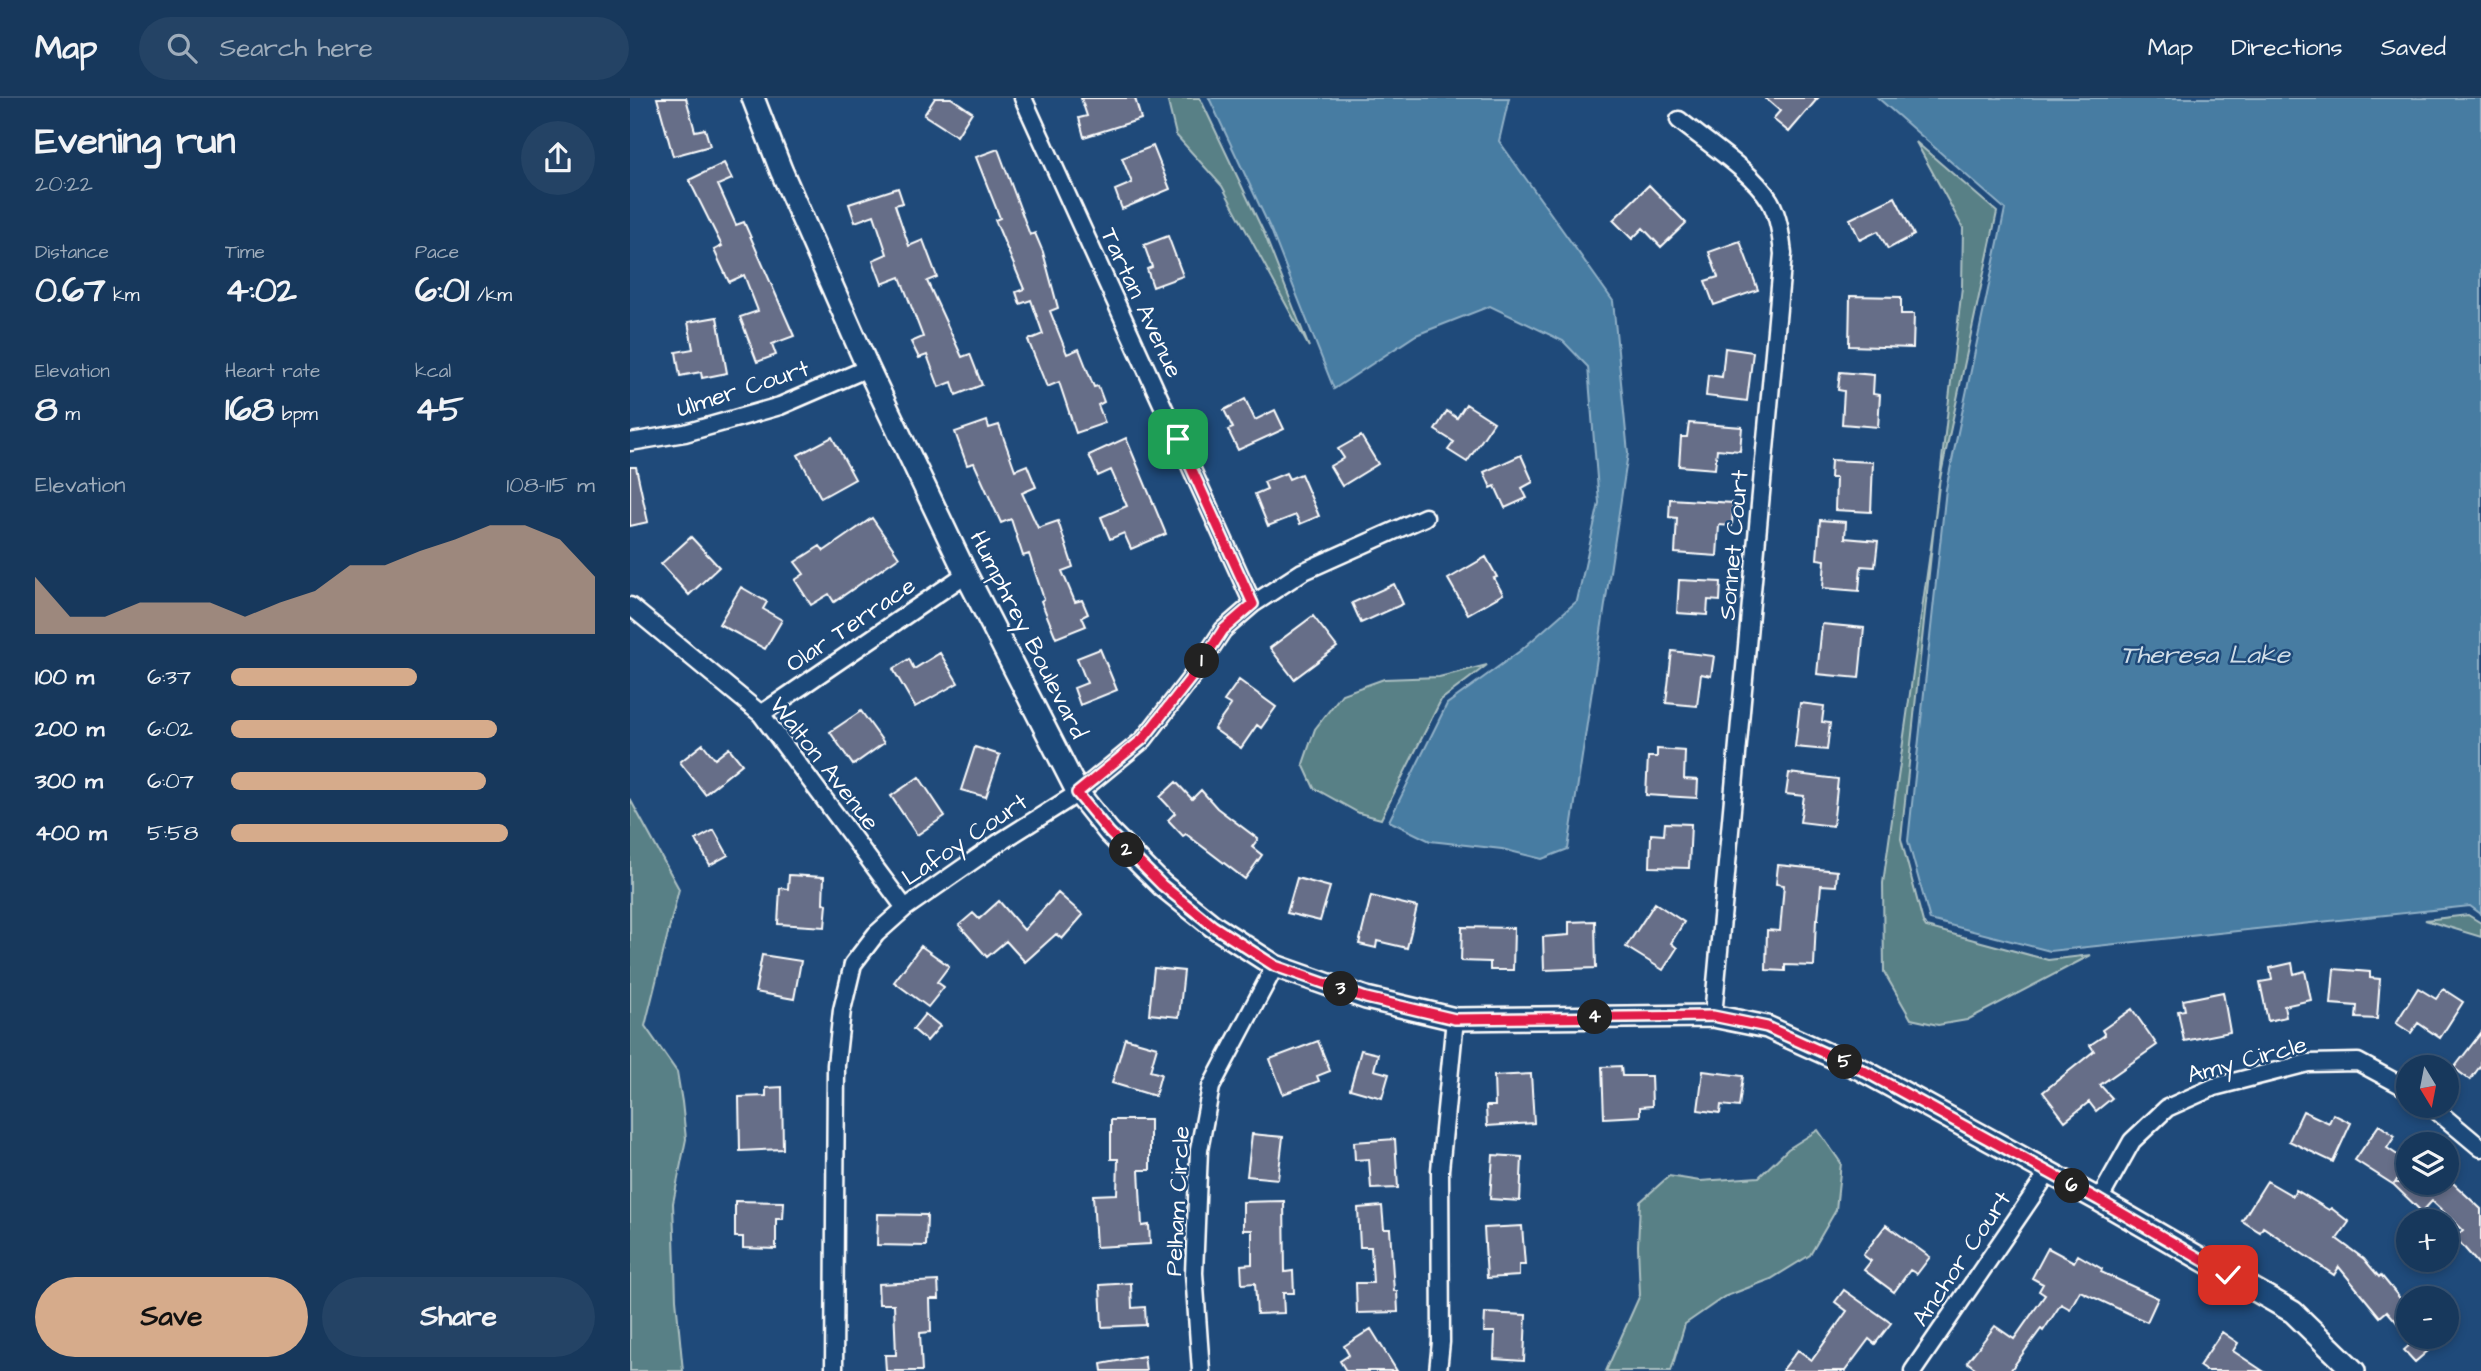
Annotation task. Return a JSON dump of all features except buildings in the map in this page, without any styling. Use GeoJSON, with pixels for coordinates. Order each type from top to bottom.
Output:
{"type":"FeatureCollection","features":[{"type":"Feature","properties":{"kind":"street","name":"Tartan Avenue"},"geometry":{"type":"LineString","coordinates":[[1023,98],[1253,604]]}},
{"type":"Feature","properties":{"kind":"street","name":"Humphrey Boulevard"},"geometry":{"type":"LineString","coordinates":[[759,100],[868,368],[966,574],[1077,793],[1109,832],[1162,885],[1213,926],[1275,966],[1366,998],[1455,1019],[1713,1016],[1767,1027],[1862,1070],[2099,1200],[2292,1311],[2354,1371]]}},
{"type":"Feature","properties":{"kind":"street","name":"Sonnet Court"},"geometry":{"type":"LineString","coordinates":[[1679,120],[1755,181],[1770,202],[1781,231],[1783,254],[1713,1016]]}},
{"type":"Feature","properties":{"kind":"street","name":"Ulmer Court"},"geometry":{"type":"LineString","coordinates":[[630,442],[685,433],[780,406],[868,368]]}},
{"type":"Feature","properties":{"kind":"street","name":"Lafoy Court"},"geometry":{"type":"LineString","coordinates":[[834,1371],[836,1065],[842,1010],[853,964],[876,934],[905,908],[1077,793],[1143,739],[1194,674],[1223,630],[1253,604],[1302,572],[1425,517]]}},
{"type":"Feature","properties":{"kind":"street","name":"Olar Terrace"},"geometry":{"type":"LineString","coordinates":[[761,714],[966,574]]}},
{"type":"Feature","properties":{"kind":"street","name":"Walton Avenue"},"geometry":{"type":"LineString","coordinates":[[630,606],[761,714],[905,908]]}},
{"type":"Feature","properties":{"kind":"street","name":"Pelham Circle"},"geometry":{"type":"LineString","coordinates":[[1202,1371],[1194,1273],[1199,1150],[1211,1087],[1275,966]]}},
{"type":"Feature","properties":{"kind":"street"},"geometry":{"type":"LineString","coordinates":[[1438,1371],[1441,1342],[1440,1170],[1455,1019]]}},
{"type":"Feature","properties":{"kind":"street","name":"Amy Circle"},"geometry":{"type":"LineString","coordinates":[[2099,1200],[2133,1141],[2167,1108],[2214,1087],[2308,1063],[2358,1062],[2396,1083]]}},
{"type":"Feature","properties":{"kind":"street"},"geometry":{"type":"LineString","coordinates":[[2445,1118],[2481,1148]]}},
{"type":"Feature","properties":{"kind":"street","name":"Anchor Court"},"geometry":{"type":"LineString","coordinates":[[1913,1371],[2048,1172]]}},
{"type":"Feature","properties":{"kind":"green space"},"geometry":{"type":"Polygon","coordinates":[[[1167,98],[1200,98],[1264,233],[1309,347],[1222,186],[1176,135],[1167,98]]]}},
{"type":"Feature","properties":{"kind":"green space"},"geometry":{"type":"Polygon","coordinates":[[[1916,142],[1997,212],[1939,481],[1962,287],[1963,228],[1916,142]]]}},
{"type":"Feature","properties":{"kind":"green space"},"geometry":{"type":"Polygon","coordinates":[[[1934,522],[1901,839],[1923,922],[1926,927],[2048,960],[2091,955],[1967,1020],[1938,1025],[1911,1019],[1884,972],[1883,883],[1934,522]]]}},
{"type":"Feature","properties":{"kind":"green space"},"geometry":{"type":"Polygon","coordinates":[[[1487,665],[1441,700],[1381,819],[1359,813],[1314,788],[1303,764],[1315,729],[1342,694],[1384,679],[1439,677],[1487,665]]]}},
{"type":"Feature","properties":{"kind":"green space"},"geometry":{"type":"Polygon","coordinates":[[[630,799],[679,889],[645,1026],[677,1072],[682,1102],[686,1139],[673,1203],[676,1299],[683,1371],[630,1371],[630,799]]]}},
{"type":"Feature","properties":{"kind":"green space"},"geometry":{"type":"Polygon","coordinates":[[[2468,915],[2481,923],[2481,937],[2425,920],[2468,915]]]}},
{"type":"Feature","properties":{"kind":"green space"},"geometry":{"type":"Polygon","coordinates":[[[1818,1130],[1841,1163],[1836,1210],[1810,1255],[1771,1279],[1724,1297],[1685,1324],[1671,1371],[1606,1371],[1640,1295],[1640,1202],[1669,1176],[1700,1181],[1759,1177],[1788,1149],[1818,1130]]]}},
{"type":"Feature","properties":{"kind":"water"},"geometry":{"type":"Polygon","coordinates":[[[1209,98],[1509,98],[1499,141],[1613,301],[1628,453],[1568,849],[1542,859],[1502,849],[1430,841],[1389,821],[1447,704],[1520,651],[1577,601],[1599,503],[1588,367],[1563,341],[1490,306],[1416,335],[1334,389],[1271,230],[1209,98]]]}},
{"type":"Feature","properties":{"kind":"water","name":"Theresa Lake"},"geometry":{"type":"Polygon","coordinates":[[[1878,98],[2481,98],[2481,914],[2470,906],[2050,951],[1930,920],[1908,841],[1946,489],[2005,209],[1878,98]]]}},
{"type":"Feature","properties":{"kind":"route"},"geometry":{"type":"LineString","coordinates":[[1178,439],[1253,604],[1223,630],[1194,674],[1143,739],[1077,793],[1109,832],[1162,885],[1213,926],[1275,966],[1366,998],[1455,1019],[1713,1016],[1767,1027],[1862,1070],[2099,1200],[2228,1275]]}}]}
